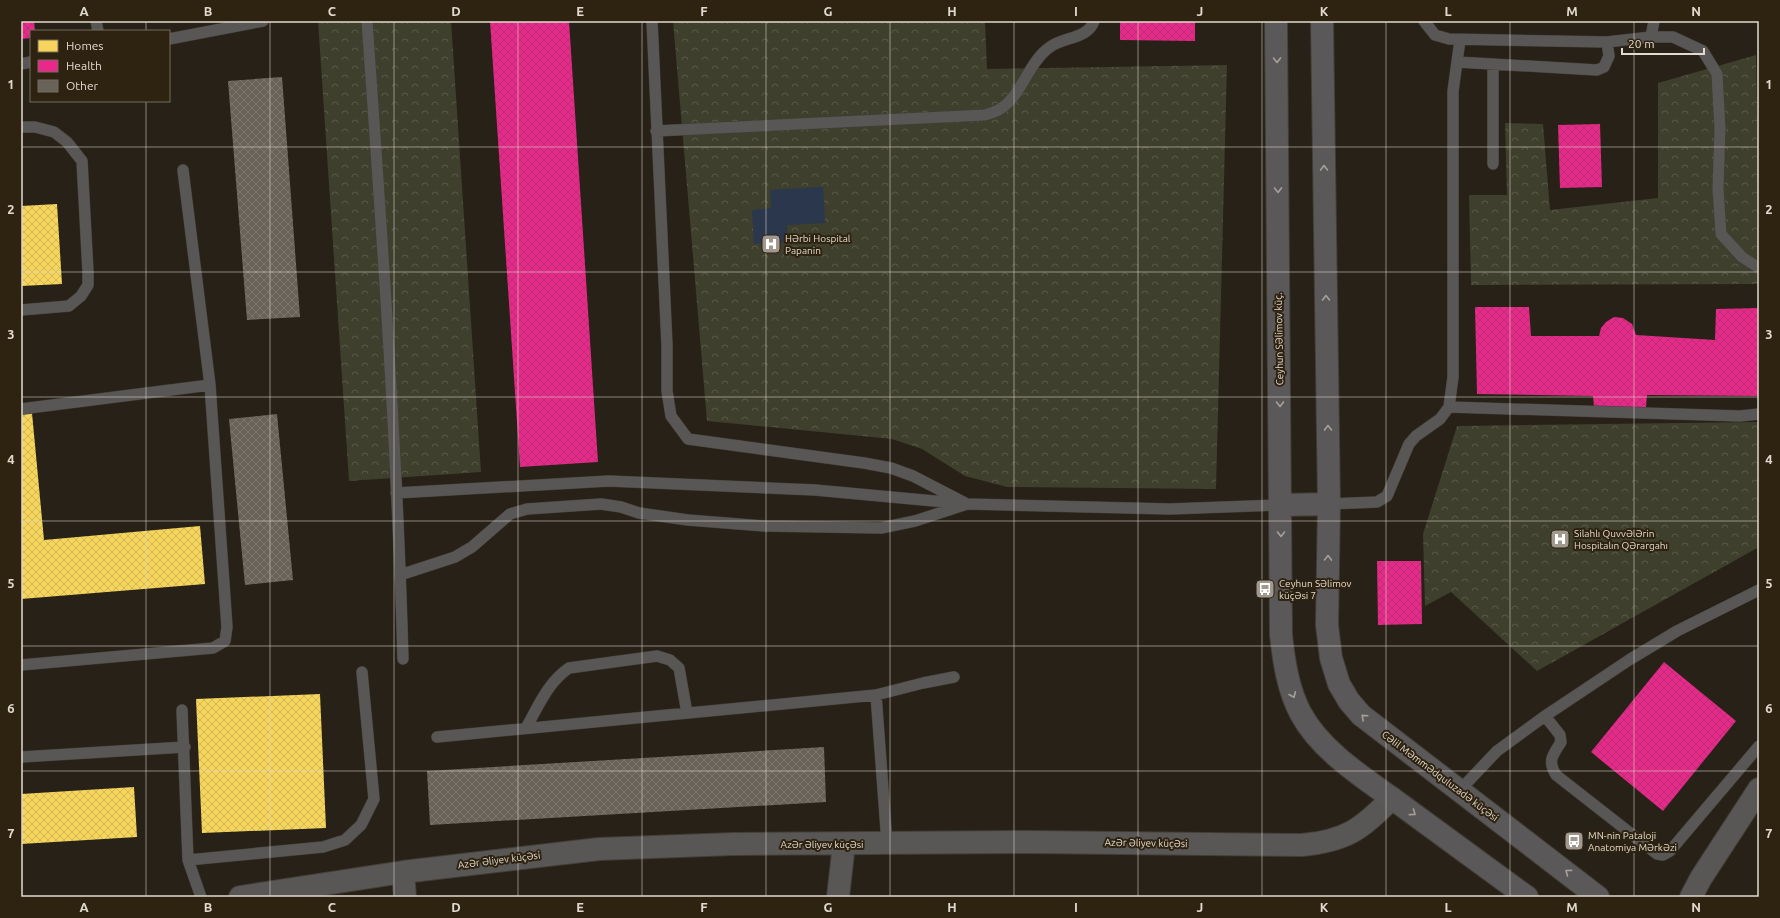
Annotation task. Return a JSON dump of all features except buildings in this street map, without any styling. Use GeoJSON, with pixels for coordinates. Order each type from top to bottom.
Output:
{"type":"FeatureCollection","features":[{"type":"Feature","properties":{"kind":"main road","name":"Ceyhun Səlimov küç."},"geometry":{"type":"LineString","coordinates":[[1276,21],[1281,635],[1284,657],[1290,688],[1295,702],[1301,715],[1320,741],[1392,798]]}},
{"type":"Feature","properties":{"kind":"main road"},"geometry":{"type":"LineString","coordinates":[[1281,504],[1329,504],[1322,21]]}},
{"type":"Feature","properties":{"kind":"main road","name":"Cəlil Məmmədquluzadə küçəsi"},"geometry":{"type":"LineString","coordinates":[[1329,504],[1327,625],[1331,658],[1340,684],[1349,701],[1361,715],[1383,734],[1460,790],[1598,897]]}},
{"type":"Feature","properties":{"kind":"main road"},"geometry":{"type":"LineString","coordinates":[[1392,798],[1527,897]]}},
{"type":"Feature","properties":{"kind":"street"},"geometry":{"type":"LineString","coordinates":[[1690,897],[1759,789]]}},
{"type":"Feature","properties":{"kind":"street","name":"Azər Əliyev küçəsi"},"geometry":{"type":"LineString","coordinates":[[240,897],[404,872],[599,849],[733,844],[1039,842],[1309,844],[1335,840],[1355,832],[1371,820],[1392,798]]}},
{"type":"Feature","properties":{"kind":"street"},"geometry":{"type":"LineString","coordinates":[[838,897],[844,844]]}},
{"type":"Feature","properties":{"kind":"street"},"geometry":{"type":"LineString","coordinates":[[404,872],[405,897]]}},
{"type":"Feature","properties":{"kind":"lane"},"geometry":{"type":"LineString","coordinates":[[170,39],[263,21]]}},
{"type":"Feature","properties":{"kind":"lane"},"geometry":{"type":"LineString","coordinates":[[367,21],[387,301],[400,575],[402,659]]}},
{"type":"Feature","properties":{"kind":"lane"},"geometry":{"type":"LineString","coordinates":[[652,21],[667,345],[667,391],[671,416],[688,439],[699,442],[864,463],[891,468],[913,476],[967,504]]}},
{"type":"Feature","properties":{"kind":"lane"},"geometry":{"type":"LineString","coordinates":[[656,130],[985,115],[1000,109],[1010,101],[1039,57],[1050,46],[1082,34],[1092,27],[1094,21]]}},
{"type":"Feature","properties":{"kind":"lane"},"geometry":{"type":"LineString","coordinates":[[1424,21],[1435,35],[1449,39],[1607,42],[1651,36],[1673,37],[1703,51],[1717,74],[1720,129],[1718,188],[1721,234],[1742,257],[1759,268]]}},
{"type":"Feature","properties":{"kind":"lane"},"geometry":{"type":"LineString","coordinates":[[1651,36],[1654,21]]}},
{"type":"Feature","properties":{"kind":"lane"},"geometry":{"type":"LineString","coordinates":[[1329,504],[1377,502],[1388,496],[1409,444],[1416,436],[1440,419],[1449,407],[1453,377],[1453,91],[1460,40]]}},
{"type":"Feature","properties":{"kind":"lane"},"geometry":{"type":"LineString","coordinates":[[1457,62],[1597,70],[1604,67],[1609,56],[1607,42]]}},
{"type":"Feature","properties":{"kind":"lane"},"geometry":{"type":"LineString","coordinates":[[1493,64],[1493,164]]}},
{"type":"Feature","properties":{"kind":"lane"},"geometry":{"type":"LineString","coordinates":[[21,127],[35,127],[54,132],[67,142],[82,161],[88,272],[88,285],[81,296],[69,306],[21,310]]}},
{"type":"Feature","properties":{"kind":"lane"},"geometry":{"type":"LineString","coordinates":[[21,665],[213,648],[225,641],[227,627],[210,385],[183,170]]}},
{"type":"Feature","properties":{"kind":"lane"},"geometry":{"type":"LineString","coordinates":[[21,409],[210,385]]}},
{"type":"Feature","properties":{"kind":"lane"},"geometry":{"type":"LineString","coordinates":[[1449,407],[1740,416],[1759,414]]}},
{"type":"Feature","properties":{"kind":"lane"},"geometry":{"type":"LineString","coordinates":[[396,493],[609,481],[815,490],[967,504],[1170,509],[1281,504]]}},
{"type":"Feature","properties":{"kind":"lane"},"geometry":{"type":"LineString","coordinates":[[400,575],[455,557],[472,547],[510,514],[527,509],[601,504],[620,507],[639,513],[765,526],[881,528],[915,521],[967,504]]}},
{"type":"Feature","properties":{"kind":"lane"},"geometry":{"type":"LineString","coordinates":[[1460,790],[1497,750],[1545,716],[1629,660],[1677,631],[1759,590]]}},
{"type":"Feature","properties":{"kind":"lane"},"geometry":{"type":"LineString","coordinates":[[526,728],[558,675],[569,668],[657,656],[670,660],[679,668],[687,713]]}},
{"type":"Feature","properties":{"kind":"lane"},"geometry":{"type":"LineString","coordinates":[[188,860],[323,847],[345,840],[361,825],[374,799],[362,672]]}},
{"type":"Feature","properties":{"kind":"lane"},"geometry":{"type":"LineString","coordinates":[[437,736],[876,695],[954,677]]}},
{"type":"Feature","properties":{"kind":"lane"},"geometry":{"type":"LineString","coordinates":[[876,695],[887,843]]}},
{"type":"Feature","properties":{"kind":"lane"},"geometry":{"type":"LineString","coordinates":[[182,710],[185,747],[188,860],[201,897]]}},
{"type":"Feature","properties":{"kind":"lane"},"geometry":{"type":"LineString","coordinates":[[1545,716],[1560,735],[1561,742],[1551,759],[1551,767],[1556,775],[1657,854],[1663,855],[1670,851],[1759,746]]}},
{"type":"Feature","properties":{"kind":"lane"},"geometry":{"type":"LineString","coordinates":[[21,757],[185,747]]}},
{"type":"Feature","properties":{"kind":"green space"},"geometry":{"type":"Polygon","coordinates":[[[318,21],[451,21],[481,472],[349,481],[318,21]]]}},
{"type":"Feature","properties":{"kind":"green space"},"geometry":{"type":"Polygon","coordinates":[[[673,21],[985,21],[987,69],[1227,65],[1216,489],[1007,487],[965,476],[922,449],[892,439],[707,421],[673,21]]]}},
{"type":"Feature","properties":{"kind":"green space"},"geometry":{"type":"Polygon","coordinates":[[[1756,55],[1759,284],[1471,285],[1469,195],[1507,195],[1505,123],[1543,124],[1550,210],[1658,198],[1658,83],[1756,55]]]}},
{"type":"Feature","properties":{"kind":"green space"},"geometry":{"type":"Polygon","coordinates":[[[1759,422],[1759,547],[1537,671],[1451,592],[1425,606],[1423,534],[1457,426],[1759,422]]]}},
{"type":"Feature","properties":{"kind":"water"},"geometry":{"type":"Polygon","coordinates":[[[823,187],[825,223],[787,225],[788,242],[754,244],[752,210],[771,208],[770,190],[823,187]]]}},
{"type":"Feature","properties":{"kind":"place","name":"Hərbi Hospital Papanin"},"geometry":{"type":"Point","coordinates":[771,244]}},
{"type":"Feature","properties":{"kind":"place","name":"Silahlı Quvvələrin Hospitalın Qərargahı"},"geometry":{"type":"Point","coordinates":[1560,539]}},
{"type":"Feature","properties":{"kind":"place","name":"Ceyhun Səlimov küçəsi 7"},"geometry":{"type":"Point","coordinates":[1265,589]}},
{"type":"Feature","properties":{"kind":"place","name":"MN-nin Pataloji Anatomiya Mərkəzi"},"geometry":{"type":"Point","coordinates":[1574,841]}}]}
